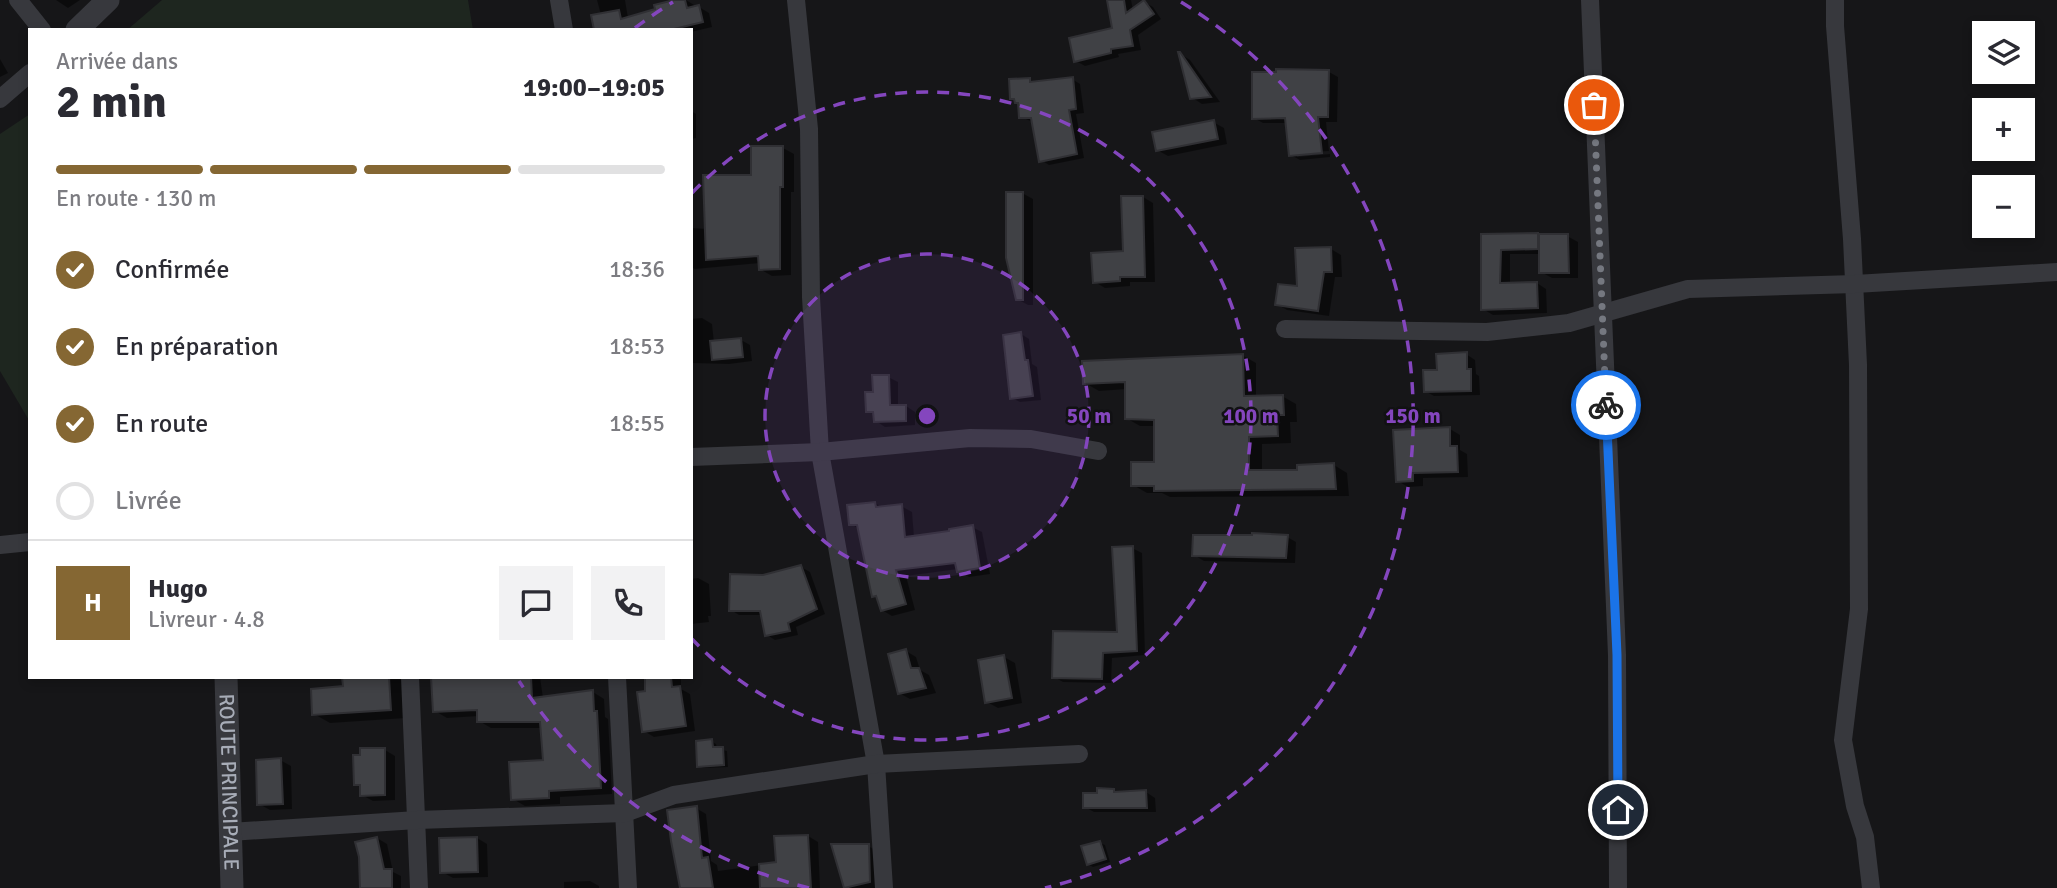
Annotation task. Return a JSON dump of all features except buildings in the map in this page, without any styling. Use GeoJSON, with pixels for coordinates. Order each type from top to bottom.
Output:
{"type":"FeatureCollection","features":[{"type":"Feature","properties":{"kind":"street"},"geometry":{"type":"LineString","coordinates":[[18,0],[40,28]]}},
{"type":"Feature","properties":{"kind":"street"},"geometry":{"type":"LineString","coordinates":[[79,28],[108,0]]}},
{"type":"Feature","properties":{"kind":"street"},"geometry":{"type":"LineString","coordinates":[[559,0],[564,28]]}},
{"type":"Feature","properties":{"kind":"street"},"geometry":{"type":"LineString","coordinates":[[796,0],[809,129],[811,297],[820,452],[876,764],[884,888]]}},
{"type":"Feature","properties":{"kind":"street"},"geometry":{"type":"LineString","coordinates":[[1590,0],[1617,655],[1618,888]]}},
{"type":"Feature","properties":{"kind":"street"},"geometry":{"type":"LineString","coordinates":[[1835,0],[1858,365],[1859,609],[1843,740],[1855,806],[1865,837],[1871,888]]}},
{"type":"Feature","properties":{"kind":"street"},"geometry":{"type":"LineString","coordinates":[[0,100],[28,75]]}},
{"type":"Feature","properties":{"kind":"street"},"geometry":{"type":"LineString","coordinates":[[1285,329],[1487,332],[1569,323],[1688,289],[1854,284],[2057,272]]}},
{"type":"Feature","properties":{"kind":"street"},"geometry":{"type":"LineString","coordinates":[[693,457],[820,452],[970,438],[1031,439],[1098,451]]}},
{"type":"Feature","properties":{"kind":"street"},"geometry":{"type":"LineString","coordinates":[[0,545],[28,542]]}},
{"type":"Feature","properties":{"kind":"street","name":"ROUTE PRINCIPALE"},"geometry":{"type":"LineString","coordinates":[[226,679],[232,888]]}},
{"type":"Feature","properties":{"kind":"street"},"geometry":{"type":"LineString","coordinates":[[411,679],[419,888]]}},
{"type":"Feature","properties":{"kind":"street"},"geometry":{"type":"LineString","coordinates":[[617,679],[628,888]]}},
{"type":"Feature","properties":{"kind":"street"},"geometry":{"type":"LineString","coordinates":[[230,832],[417,820],[625,813],[674,795],[876,764],[1079,754]]}},
{"type":"Feature","properties":{"kind":"shaded area"},"geometry":{"type":"Polygon","coordinates":[[[162,0],[468,0],[473,28],[129,28],[162,0]]]}},
{"type":"Feature","properties":{"kind":"shaded area"},"geometry":{"type":"Polygon","coordinates":[[[28,115],[28,419],[0,371],[0,134],[28,115]]]}},
{"type":"Feature","properties":{"kind":"way so far"},"geometry":{"type":"LineString","coordinates":[[1594,105],[1606,405]]}},
{"type":"Feature","properties":{"kind":"route"},"geometry":{"type":"LineString","coordinates":[[1606,405],[1617,655],[1618,810]]}}]}
